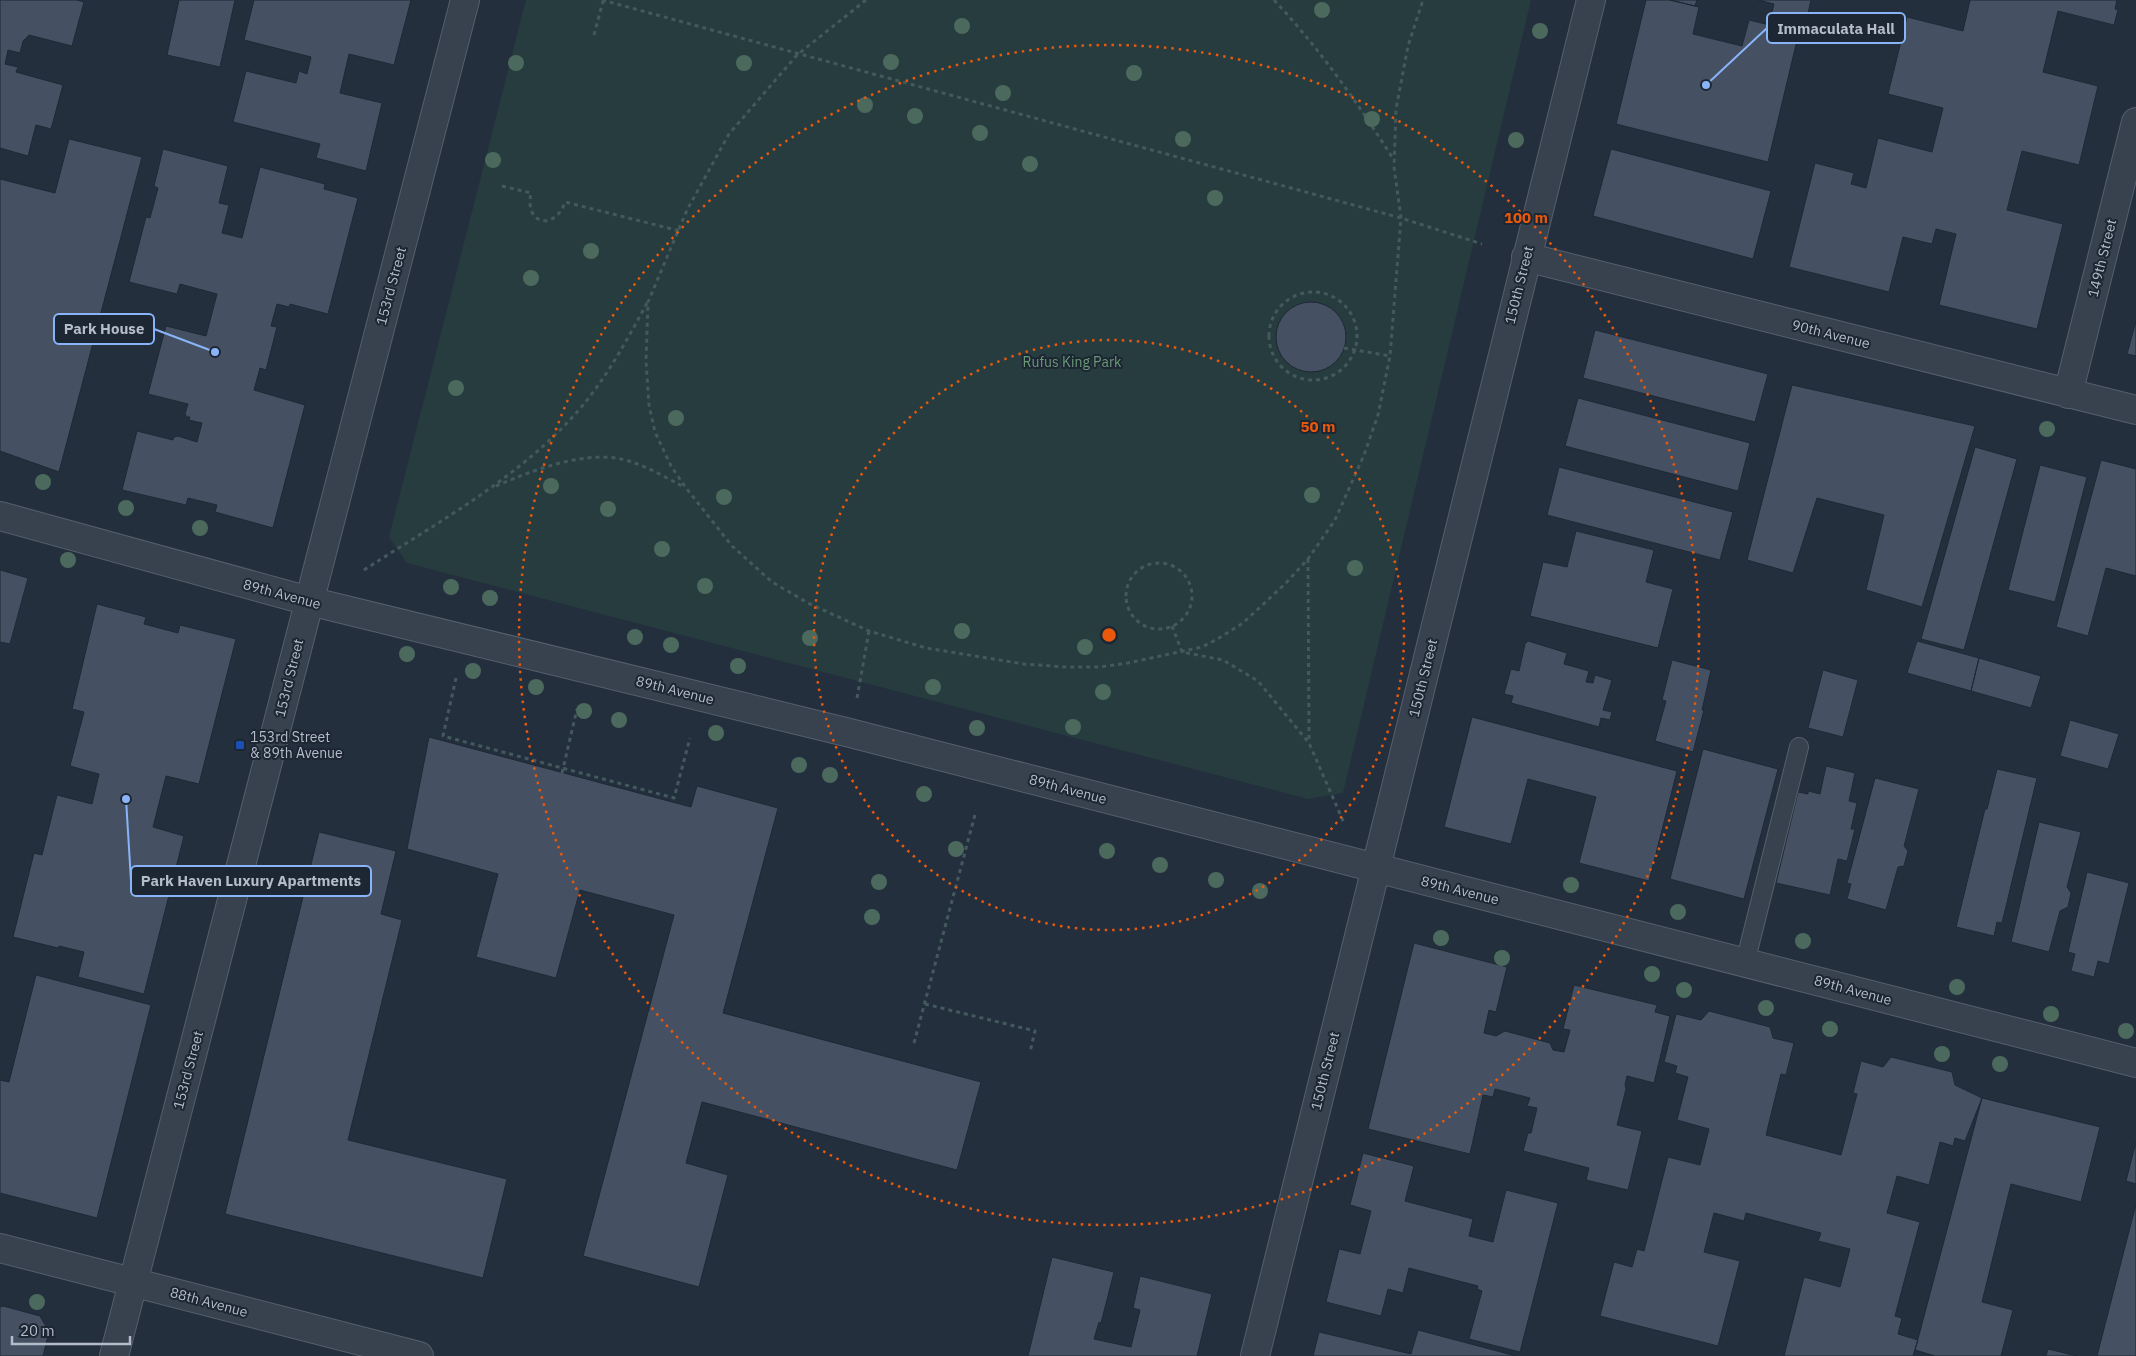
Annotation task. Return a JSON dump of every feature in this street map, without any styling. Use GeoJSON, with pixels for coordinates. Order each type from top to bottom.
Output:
{"type":"FeatureCollection","features":[{"type":"Feature","properties":{"kind":"street","name":"153rd Street"},"geometry":{"type":"LineString","coordinates":[[114,1356],[465,0]]}},
{"type":"Feature","properties":{"kind":"street","name":"150th Street"},"geometry":{"type":"LineString","coordinates":[[1255,1356],[1591,0]]}},
{"type":"Feature","properties":{"kind":"street","name":"149th Street"},"geometry":{"type":"LineString","coordinates":[[2068,394],[2136,122]]}},
{"type":"Feature","properties":{"kind":"street","name":"90th Avenue"},"geometry":{"type":"LineString","coordinates":[[1526,257],[2136,410]]}},
{"type":"Feature","properties":{"kind":"street","name":"89th Avenue"},"geometry":{"type":"LineString","coordinates":[[0,516],[309,601],[850,733],[2136,1063]]}},
{"type":"Feature","properties":{"kind":"street","name":"88th Avenue"},"geometry":{"type":"LineString","coordinates":[[0,1248],[419,1356]]}},
{"type":"Feature","properties":{"kind":"lane"},"geometry":{"type":"LineString","coordinates":[[1745,963],[1799,747]]}},
{"type":"Feature","properties":{"kind":"path"},"geometry":{"type":"LineString","coordinates":[[594,35],[603,0],[797,55],[1400,218],[1482,244]]}},
{"type":"Feature","properties":{"kind":"path"},"geometry":{"type":"LineString","coordinates":[[364,570],[493,487],[557,433],[578,410],[613,363],[648,302],[688,210],[729,134],[797,55],[866,0]]}},
{"type":"Feature","properties":{"kind":"path"},"geometry":{"type":"LineString","coordinates":[[1274,0],[1303,30],[1360,106],[1394,159]]}},
{"type":"Feature","properties":{"kind":"path"},"geometry":{"type":"LineString","coordinates":[[648,302],[646,361],[652,419],[660,444],[686,488],[719,530],[756,569],[772,582],[808,603],[869,631],[926,648],[1024,664],[1100,667],[1202,647],[1243,623],[1286,584],[1308,559],[1335,520],[1364,455],[1378,415],[1390,356],[1400,218],[1394,184],[1394,126],[1399,84],[1408,46],[1423,0]]}},
{"type":"Feature","properties":{"kind":"path"},"geometry":{"type":"LineString","coordinates":[[502,186],[531,193],[530,209],[536,218],[540,220],[547,221],[557,216],[565,202],[680,230]]}},
{"type":"Feature","properties":{"kind":"path"},"geometry":{"type":"LineString","coordinates":[[1325,293],[1338,299],[1352,316],[1358,336],[1356,350],[1350,362],[1340,372],[1328,378],[1314,381],[1301,380],[1288,374],[1278,364],[1271,352],[1268,339],[1270,325],[1276,312],[1285,301],[1297,294],[1325,293]]}},
{"type":"Feature","properties":{"kind":"path"},"geometry":{"type":"LineString","coordinates":[[1344,348],[1390,356]]}},
{"type":"Feature","properties":{"kind":"path"},"geometry":{"type":"LineString","coordinates":[[493,487],[523,474],[562,463],[615,458],[645,467],[686,488]]}},
{"type":"Feature","properties":{"kind":"path"},"geometry":{"type":"LineString","coordinates":[[1308,559],[1309,743]]}},
{"type":"Feature","properties":{"kind":"path"},"geometry":{"type":"LineString","coordinates":[[1148,564],[1168,564],[1183,573],[1192,589],[1190,607],[1180,622],[1172,626],[1162,629],[1151,628],[1141,624],[1133,617],[1128,608],[1125,597],[1126,586],[1135,573],[1148,564]]}},
{"type":"Feature","properties":{"kind":"path"},"geometry":{"type":"LineString","coordinates":[[1172,626],[1182,652]]}},
{"type":"Feature","properties":{"kind":"path"},"geometry":{"type":"LineString","coordinates":[[856,698],[869,631]]}},
{"type":"Feature","properties":{"kind":"path"},"geometry":{"type":"LineString","coordinates":[[1182,652],[1223,660],[1258,681],[1309,743],[1345,826]]}},
{"type":"Feature","properties":{"kind":"path"},"geometry":{"type":"LineString","coordinates":[[456,678],[443,736],[674,798],[690,738]]}},
{"type":"Feature","properties":{"kind":"path"},"geometry":{"type":"LineString","coordinates":[[562,773],[577,709]]}},
{"type":"Feature","properties":{"kind":"path"},"geometry":{"type":"LineString","coordinates":[[914,1044],[976,811]]}},
{"type":"Feature","properties":{"kind":"path"},"geometry":{"type":"LineString","coordinates":[[925,1004],[1035,1031],[1030,1052]]}},
{"type":"Feature","properties":{"kind":"green space","name":"Rufus King Park"},"geometry":{"type":"Polygon","coordinates":[[[526,0],[1531,0],[1343,793],[1308,799],[407,563],[389,537],[526,0]]]}},
{"type":"Feature","properties":{"kind":"building"},"geometry":{"type":"Polygon","coordinates":[[[0,0],[77,0],[84,2],[72,46],[29,35],[23,41],[20,53],[8,50],[5,64],[18,67],[16,72],[63,85],[51,129],[36,125],[28,156],[0,148],[0,0]]]}},
{"type":"Feature","properties":{"kind":"building"},"geometry":{"type":"Polygon","coordinates":[[[179,0],[235,0],[220,67],[167,55],[179,0]]]}},
{"type":"Feature","properties":{"kind":"building"},"geometry":{"type":"Polygon","coordinates":[[[254,0],[411,0],[394,65],[349,54],[340,93],[382,103],[366,171],[316,158],[320,144],[233,122],[246,71],[296,83],[299,71],[307,74],[311,57],[244,40],[254,0]]]}},
{"type":"Feature","properties":{"kind":"building"},"geometry":{"type":"Polygon","coordinates":[[[1646,0],[1670,0],[1699,7],[1693,34],[1742,46],[1749,20],[1799,32],[1768,162],[1616,124],[1646,0]]]}},
{"type":"Feature","properties":{"kind":"building"},"geometry":{"type":"Polygon","coordinates":[[[1670,0],[1697,0],[1695,6],[1670,0]]]}},
{"type":"Feature","properties":{"kind":"building"},"geometry":{"type":"Polygon","coordinates":[[[1758,0],[1811,0],[1804,31],[1800,30],[1799,32],[1769,25],[1774,4],[1758,0]]]}},
{"type":"Feature","properties":{"kind":"building"},"geometry":{"type":"Polygon","coordinates":[[[1970,0],[2117,0],[2115,9],[2118,10],[2114,25],[2058,11],[2043,72],[2098,86],[2079,165],[2022,151],[2007,210],[2063,224],[2037,329],[1939,305],[1956,234],[1936,229],[1932,244],[1903,237],[1889,292],[1789,267],[1815,163],[1854,173],[1851,184],[1866,188],[1878,138],[1932,152],[1943,108],[1888,94],[1907,17],[1963,31],[1970,0]]]}},
{"type":"Feature","properties":{"kind":"building"},"geometry":{"type":"Polygon","coordinates":[[[69,139],[142,157],[59,472],[0,451],[0,179],[55,193],[69,139]]]}},
{"type":"Feature","properties":{"kind":"building"},"geometry":{"type":"Polygon","coordinates":[[[163,149],[228,166],[219,203],[229,205],[222,233],[242,238],[260,167],[325,184],[324,189],[358,198],[328,314],[290,304],[289,307],[277,304],[271,326],[277,327],[266,370],[260,368],[254,390],[305,405],[273,528],[215,512],[217,505],[188,498],[186,505],[122,490],[137,431],[173,440],[174,437],[178,436],[197,442],[202,423],[189,420],[190,417],[187,417],[185,414],[188,404],[148,394],[166,326],[206,336],[217,294],[180,284],[177,294],[129,282],[146,217],[150,218],[158,188],[154,186],[163,149]]]}},
{"type":"Feature","properties":{"kind":"building"},"geometry":{"type":"Polygon","coordinates":[[[1611,149],[1771,191],[1753,259],[1593,216],[1611,149]]]}},
{"type":"Feature","properties":{"kind":"building"},"geometry":{"type":"Polygon","coordinates":[[[1311,302],[1324,305],[1336,312],[1343,324],[1346,337],[1343,350],[1336,362],[1324,369],[1311,372],[1298,369],[1286,362],[1279,350],[1276,337],[1279,324],[1286,312],[1298,305],[1311,302]]]}},
{"type":"Feature","properties":{"kind":"building"},"geometry":{"type":"Polygon","coordinates":[[[2136,321],[2136,356],[2127,354],[2136,321]]]}},
{"type":"Feature","properties":{"kind":"building"},"geometry":{"type":"Polygon","coordinates":[[[1595,330],[1768,374],[1755,422],[1583,378],[1595,330]]]}},
{"type":"Feature","properties":{"kind":"building"},"geometry":{"type":"Polygon","coordinates":[[[1792,385],[1975,426],[1922,607],[1866,590],[1884,515],[1817,498],[1793,573],[1747,560],[1792,385]]]}},
{"type":"Feature","properties":{"kind":"building"},"geometry":{"type":"Polygon","coordinates":[[[1578,398],[1750,443],[1738,491],[1565,446],[1578,398]]]}},
{"type":"Feature","properties":{"kind":"building"},"geometry":{"type":"Polygon","coordinates":[[[1975,447],[2017,459],[1964,650],[1921,639],[1975,447]]]}},
{"type":"Feature","properties":{"kind":"building"},"geometry":{"type":"Polygon","coordinates":[[[2101,460],[2136,469],[2136,576],[2106,568],[2088,636],[2056,627],[2101,460]]]}},
{"type":"Feature","properties":{"kind":"building"},"geometry":{"type":"Polygon","coordinates":[[[2040,465],[2087,477],[2055,602],[2008,590],[2040,465]]]}},
{"type":"Feature","properties":{"kind":"building"},"geometry":{"type":"Polygon","coordinates":[[[1559,467],[1733,512],[1720,560],[1547,515],[1559,467]]]}},
{"type":"Feature","properties":{"kind":"building"},"geometry":{"type":"Polygon","coordinates":[[[1576,531],[1654,550],[1646,582],[1673,589],[1658,648],[1530,616],[1543,562],[1567,567],[1576,531]]]}},
{"type":"Feature","properties":{"kind":"building"},"geometry":{"type":"Polygon","coordinates":[[[0,570],[28,578],[10,644],[0,642],[0,570]]]}},
{"type":"Feature","properties":{"kind":"building"},"geometry":{"type":"Polygon","coordinates":[[[97,604],[146,617],[144,624],[178,633],[180,625],[236,639],[199,784],[166,776],[153,827],[184,836],[144,994],[78,977],[84,952],[13,937],[34,853],[42,855],[57,795],[92,804],[99,774],[70,766],[84,712],[72,709],[97,604]]]}},
{"type":"Feature","properties":{"kind":"building"},"geometry":{"type":"Polygon","coordinates":[[[1528,641],[1567,653],[1564,664],[1589,671],[1586,682],[1593,683],[1595,675],[1612,680],[1603,710],[1612,712],[1610,720],[1601,718],[1599,727],[1511,703],[1513,696],[1504,694],[1511,669],[1519,671],[1525,644],[1528,641]]]}},
{"type":"Feature","properties":{"kind":"building"},"geometry":{"type":"Polygon","coordinates":[[[1917,641],[1979,658],[1971,691],[1907,673],[1917,641]]]}},
{"type":"Feature","properties":{"kind":"building"},"geometry":{"type":"Polygon","coordinates":[[[1979,658],[2041,676],[2031,708],[1971,691],[1979,658]]]}},
{"type":"Feature","properties":{"kind":"building"},"geometry":{"type":"Polygon","coordinates":[[[1672,660],[1711,670],[1702,710],[1704,710],[1693,752],[1655,741],[1666,701],[1662,700],[1672,660]]]}},
{"type":"Feature","properties":{"kind":"building"},"geometry":{"type":"Polygon","coordinates":[[[1823,670],[1858,680],[1843,737],[1808,728],[1823,670]]]}},
{"type":"Feature","properties":{"kind":"building"},"geometry":{"type":"Polygon","coordinates":[[[1472,717],[1677,771],[1649,881],[1579,863],[1596,797],[1528,779],[1511,844],[1444,827],[1472,717]]]}},
{"type":"Feature","properties":{"kind":"building"},"geometry":{"type":"Polygon","coordinates":[[[2070,720],[2119,734],[2108,769],[2060,756],[2070,720]]]}},
{"type":"Feature","properties":{"kind":"building"},"geometry":{"type":"Polygon","coordinates":[[[429,737],[691,807],[697,786],[778,808],[723,1013],[981,1082],[957,1170],[702,1102],[686,1163],[728,1175],[699,1287],[583,1256],[674,915],[580,890],[556,978],[476,957],[498,874],[407,849],[429,737]]]}},
{"type":"Feature","properties":{"kind":"building"},"geometry":{"type":"Polygon","coordinates":[[[1703,749],[1778,769],[1744,899],[1670,879],[1703,749]]]}},
{"type":"Feature","properties":{"kind":"building"},"geometry":{"type":"Polygon","coordinates":[[[1826,766],[1855,773],[1849,801],[1857,803],[1851,829],[1855,829],[1847,861],[1838,859],[1830,895],[1776,883],[1798,792],[1808,794],[1808,791],[1820,794],[1826,766]]]}},
{"type":"Feature","properties":{"kind":"building"},"geometry":{"type":"Polygon","coordinates":[[[1997,769],[2037,778],[2002,923],[1997,922],[1994,936],[1956,927],[1985,809],[1987,809],[1997,769]]]}},
{"type":"Feature","properties":{"kind":"building"},"geometry":{"type":"Polygon","coordinates":[[[1875,778],[1919,789],[1904,846],[1908,851],[1904,866],[1898,867],[1886,910],[1847,899],[1851,884],[1847,883],[1875,778]]]}},
{"type":"Feature","properties":{"kind":"building"},"geometry":{"type":"Polygon","coordinates":[[[2039,822],[2081,832],[2067,887],[2071,893],[2068,907],[2060,911],[2049,952],[2011,942],[2039,822]]]}},
{"type":"Feature","properties":{"kind":"building"},"geometry":{"type":"Polygon","coordinates":[[[319,832],[396,851],[381,914],[402,920],[348,1140],[507,1179],[483,1278],[225,1214],[319,832]]]}},
{"type":"Feature","properties":{"kind":"building"},"geometry":{"type":"Polygon","coordinates":[[[2087,872],[2129,883],[2109,964],[2098,961],[2094,977],[2071,971],[2075,954],[2068,952],[2087,872]]]}},
{"type":"Feature","properties":{"kind":"building"},"geometry":{"type":"Polygon","coordinates":[[[1414,943],[1507,967],[1496,1012],[1489,1010],[1484,1033],[1496,1036],[1505,1031],[1550,1043],[1553,1050],[1564,1052],[1570,1030],[1563,1029],[1574,985],[1657,1005],[1655,1012],[1670,1016],[1654,1083],[1627,1076],[1626,1089],[1617,1125],[1642,1131],[1628,1190],[1586,1180],[1589,1168],[1523,1151],[1528,1133],[1531,1133],[1537,1108],[1527,1106],[1530,1098],[1495,1089],[1493,1097],[1483,1095],[1470,1154],[1368,1129],[1414,943]]]}},
{"type":"Feature","properties":{"kind":"building"},"geometry":{"type":"Polygon","coordinates":[[[36,975],[151,1005],[97,1218],[0,1193],[0,1080],[9,1082],[36,975]]]}},
{"type":"Feature","properties":{"kind":"building"},"geometry":{"type":"Polygon","coordinates":[[[1709,1011],[1770,1027],[1773,1038],[1794,1043],[1786,1075],[1781,1074],[1766,1135],[1841,1155],[1857,1094],[1853,1093],[1861,1061],[1883,1067],[1891,1057],[1952,1072],[1955,1085],[1982,1098],[1965,1141],[1955,1138],[1953,1146],[1940,1142],[1929,1185],[1897,1176],[1887,1213],[1920,1222],[1895,1316],[1902,1318],[1898,1334],[1918,1340],[1913,1356],[1784,1356],[1804,1277],[1840,1287],[1850,1249],[1818,1241],[1821,1233],[1746,1213],[1744,1221],[1714,1213],[1704,1252],[1740,1261],[1718,1346],[1600,1316],[1614,1262],[1632,1267],[1637,1249],[1644,1251],[1668,1157],[1700,1165],[1709,1129],[1677,1120],[1688,1077],[1675,1073],[1677,1066],[1664,1062],[1676,1014],[1701,1020],[1709,1011]]]}},
{"type":"Feature","properties":{"kind":"building"},"geometry":{"type":"Polygon","coordinates":[[[1982,1098],[2100,1127],[2081,1202],[2011,1184],[1982,1302],[2013,1310],[2001,1356],[1935,1356],[1915,1350],[1982,1098]]]}},
{"type":"Feature","properties":{"kind":"building"},"geometry":{"type":"Polygon","coordinates":[[[2136,1142],[2136,1184],[2126,1181],[2136,1142]]]}},
{"type":"Feature","properties":{"kind":"building"},"geometry":{"type":"Polygon","coordinates":[[[1363,1153],[1414,1166],[1405,1201],[1473,1219],[1469,1236],[1493,1242],[1506,1190],[1558,1203],[1520,1352],[1469,1339],[1482,1291],[1477,1289],[1478,1286],[1409,1268],[1403,1293],[1388,1289],[1381,1316],[1326,1302],[1339,1249],[1360,1254],[1371,1211],[1350,1205],[1363,1153]]]}},
{"type":"Feature","properties":{"kind":"building"},"geometry":{"type":"Polygon","coordinates":[[[2136,1204],[2136,1356],[2097,1356],[2136,1204]]]}},
{"type":"Feature","properties":{"kind":"building"},"geometry":{"type":"Polygon","coordinates":[[[1052,1257],[1114,1272],[1101,1323],[1099,1322],[1094,1339],[1131,1347],[1140,1310],[1133,1308],[1140,1276],[1212,1294],[1197,1356],[1028,1356],[1052,1257]]]}},
{"type":"Feature","properties":{"kind":"building"},"geometry":{"type":"Polygon","coordinates":[[[3,1306],[40,1316],[49,1332],[43,1356],[0,1356],[0,1307],[3,1306]]]}},
{"type":"Feature","properties":{"kind":"building"},"geometry":{"type":"Polygon","coordinates":[[[1418,1330],[1516,1356],[1313,1356],[1319,1332],[1411,1354],[1418,1330]]]}},
{"type":"Feature","properties":{"kind":"building"},"geometry":{"type":"Polygon","coordinates":[[[2048,1349],[2077,1356],[2046,1356],[2048,1349]]]}},
{"type":"Feature","properties":{"kind":"place","name":"Immaculata Hall"},"geometry":{"type":"Point","coordinates":[1706,85]}},
{"type":"Feature","properties":{"kind":"place","name":"Park House"},"geometry":{"type":"Point","coordinates":[215,352]}},
{"type":"Feature","properties":{"kind":"place","name":"153rd Street & 89th Avenue"},"geometry":{"type":"Point","coordinates":[240,745]}},
{"type":"Feature","properties":{"kind":"place","name":"Park Haven Luxury Apartments"},"geometry":{"type":"Point","coordinates":[126,799]}}]}
